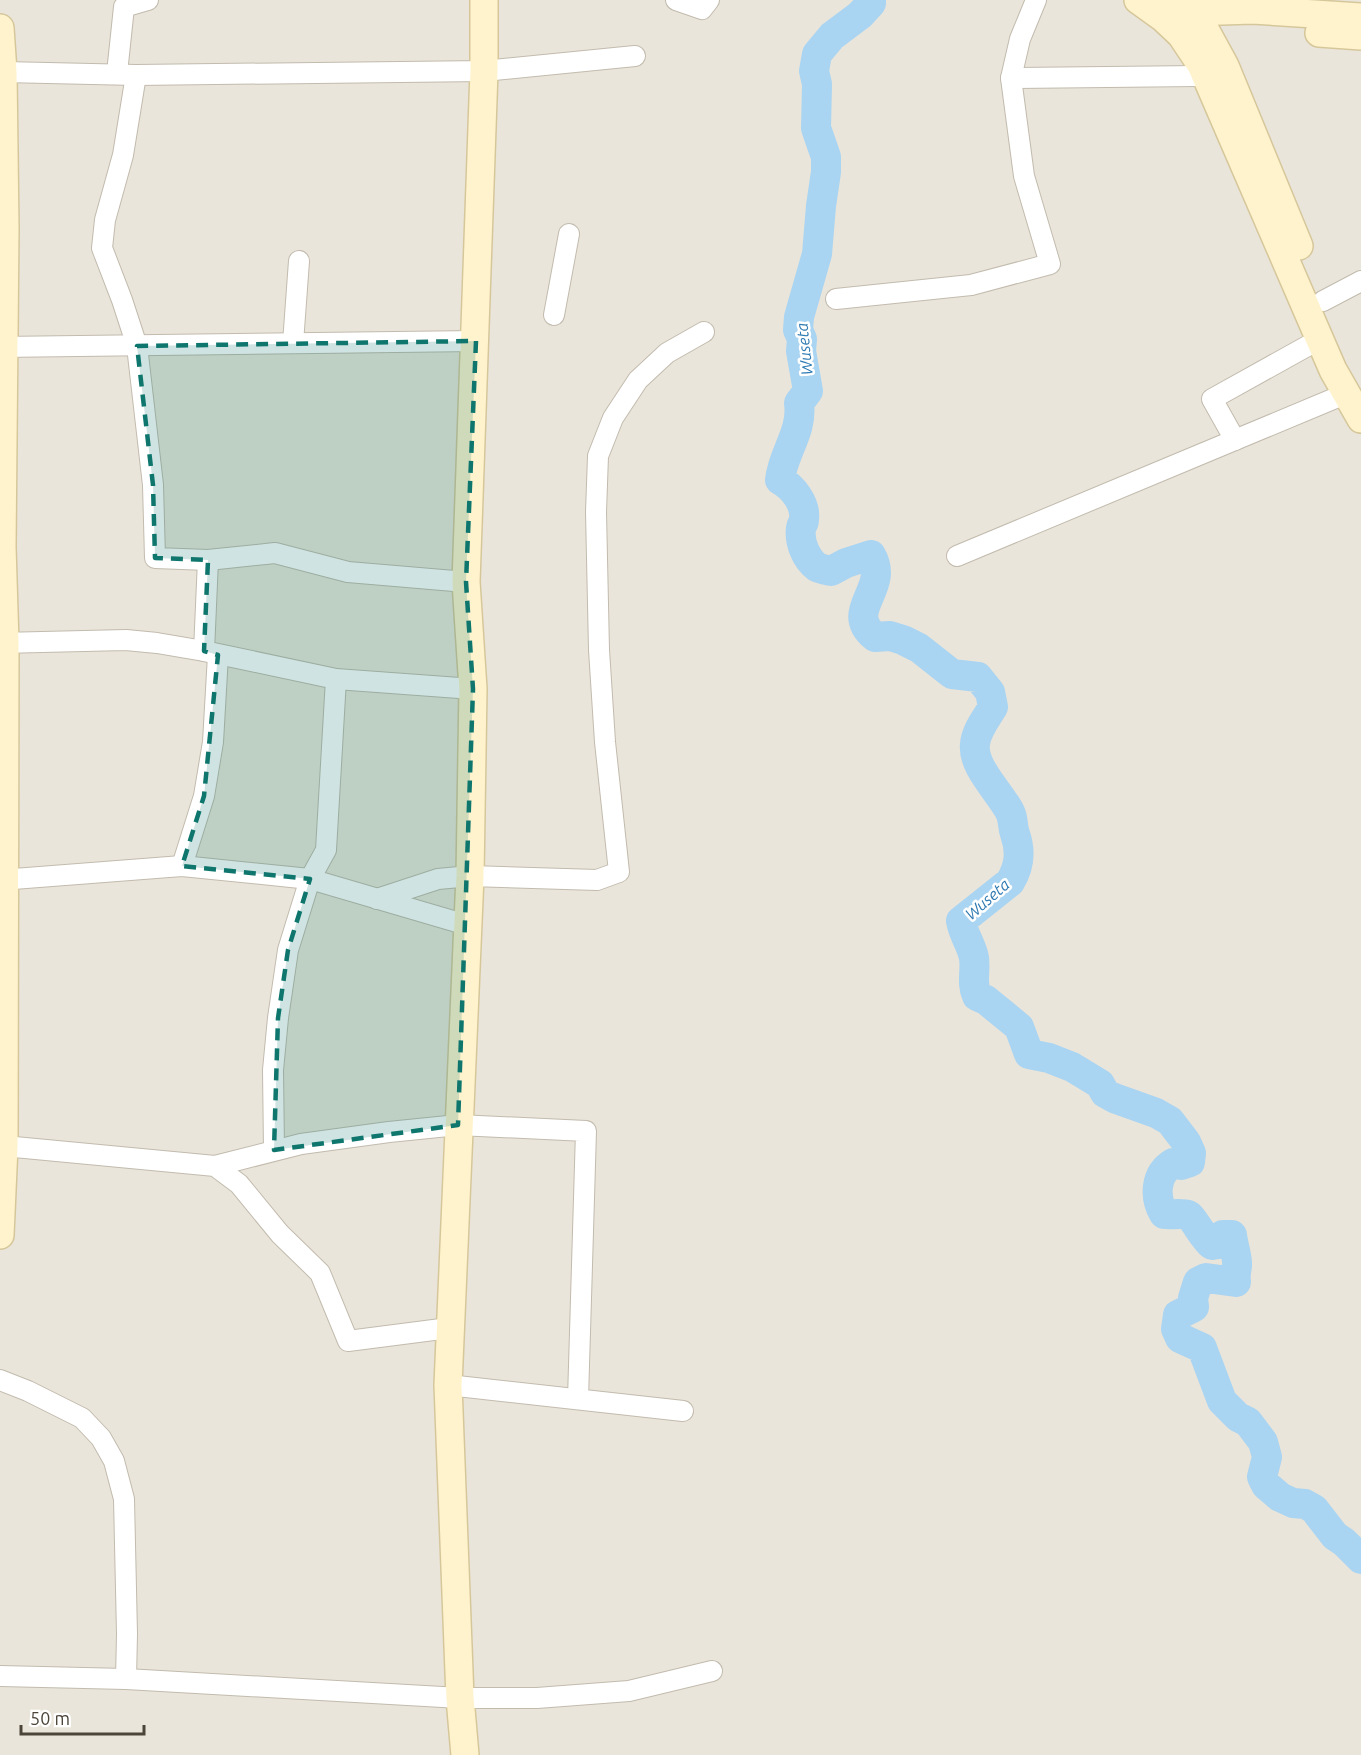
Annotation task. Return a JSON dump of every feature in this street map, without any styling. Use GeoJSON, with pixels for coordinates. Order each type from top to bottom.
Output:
{"type":"FeatureCollection","features":[{"type":"Feature","properties":{"kind":"street"},"geometry":{"type":"LineString","coordinates":[[148,0],[124,7],[127,74],[123,154],[105,220],[102,248],[137,346],[153,485],[155,558],[208,560],[275,553],[348,572],[466,582]]}},
{"type":"Feature","properties":{"kind":"street"},"geometry":{"type":"LineString","coordinates":[[465,1755],[460,1698],[448,1385],[470,876],[473,688],[466,582],[476,340],[484,0]]}},
{"type":"Feature","properties":{"kind":"street"},"geometry":{"type":"LineString","coordinates":[[676,0],[702,9],[709,0]]}},
{"type":"Feature","properties":{"kind":"street"},"geometry":{"type":"LineString","coordinates":[[836,299],[971,285],[1050,264],[1024,176],[1011,78],[1020,39],[1036,0]]}},
{"type":"Feature","properties":{"kind":"street"},"geometry":{"type":"LineString","coordinates":[[1138,0],[1181,19],[1361,36]]}},
{"type":"Feature","properties":{"kind":"street"},"geometry":{"type":"LineString","coordinates":[[1181,19],[1253,10],[1361,17]]}},
{"type":"Feature","properties":{"kind":"street"},"geometry":{"type":"LineString","coordinates":[[1181,19],[1230,76],[1323,301],[1361,419]]}},
{"type":"Feature","properties":{"kind":"street"},"geometry":{"type":"LineString","coordinates":[[1181,19],[1320,339],[1353,389]]}},
{"type":"Feature","properties":{"kind":"street"},"geometry":{"type":"LineString","coordinates":[[0,28],[3,72],[4,1146],[0,1235]]}},
{"type":"Feature","properties":{"kind":"street"},"geometry":{"type":"LineString","coordinates":[[3,72],[127,74],[484,72],[635,56]]}},
{"type":"Feature","properties":{"kind":"street"},"geometry":{"type":"LineString","coordinates":[[1011,78],[1198,76]]}},
{"type":"Feature","properties":{"kind":"street"},"geometry":{"type":"LineString","coordinates":[[554,315],[569,234]]}},
{"type":"Feature","properties":{"kind":"street"},"geometry":{"type":"LineString","coordinates":[[293,343],[299,261]]}},
{"type":"Feature","properties":{"kind":"street"},"geometry":{"type":"LineString","coordinates":[[1323,301],[1361,281]]}},
{"type":"Feature","properties":{"kind":"street"},"geometry":{"type":"LineString","coordinates":[[377,899],[438,879],[470,876],[597,880],[619,872],[605,742],[599,650],[596,512],[598,456],[613,418],[638,380],[667,353],[704,332]]}},
{"type":"Feature","properties":{"kind":"street"},"geometry":{"type":"LineString","coordinates":[[1235,440],[1212,399],[1320,339]]}},
{"type":"Feature","properties":{"kind":"street"},"geometry":{"type":"LineString","coordinates":[[2,348],[476,340]]}},
{"type":"Feature","properties":{"kind":"street"},"geometry":{"type":"LineString","coordinates":[[957,556],[1353,389]]}},
{"type":"Feature","properties":{"kind":"street"},"geometry":{"type":"LineString","coordinates":[[182,866],[204,796],[213,742],[208,560]]}},
{"type":"Feature","properties":{"kind":"street"},"geometry":{"type":"LineString","coordinates":[[3,643],[126,640],[211,653],[336,679],[473,688]]}},
{"type":"Feature","properties":{"kind":"street"},"geometry":{"type":"LineString","coordinates":[[274,1150],[273,1070],[278,1018],[288,950],[310,879],[326,850],[336,679]]}},
{"type":"Feature","properties":{"kind":"street"},"geometry":{"type":"LineString","coordinates":[[2,880],[182,866],[310,879],[468,925]]}},
{"type":"Feature","properties":{"kind":"street"},"geometry":{"type":"LineString","coordinates":[[4,1146],[215,1166],[301,1144],[458,1125],[586,1131],[578,1399]]}},
{"type":"Feature","properties":{"kind":"street"},"geometry":{"type":"LineString","coordinates":[[215,1166],[239,1184],[280,1234],[320,1273],[348,1341],[449,1328]]}},
{"type":"Feature","properties":{"kind":"street"},"geometry":{"type":"LineString","coordinates":[[0,1380],[82,1418],[101,1438],[114,1461],[124,1499],[126,1679]]}},
{"type":"Feature","properties":{"kind":"street"},"geometry":{"type":"LineString","coordinates":[[448,1385],[683,1411]]}},
{"type":"Feature","properties":{"kind":"street"},"geometry":{"type":"LineString","coordinates":[[0,1676],[126,1679],[460,1698],[537,1698],[629,1691],[712,1671]]}},
{"type":"Feature","properties":{"kind":"highlighted area"},"geometry":{"type":"Polygon","coordinates":[[[476,341],[466,582],[473,689],[458,1125],[274,1150],[278,1018],[288,950],[310,879],[182,866],[204,796],[218,655],[204,651],[208,560],[155,558],[153,485],[137,346],[476,341]]]}},
{"type":"Feature","properties":{"kind":"shaded area"},"geometry":{"type":"Polygon","coordinates":[[[0,0],[1361,0],[1361,1755],[0,1755],[0,0]]]}},
{"type":"Feature","properties":{"kind":"waterway","name":"Wuseta"},"geometry":{"type":"LineString","coordinates":[[871,0],[860,15],[832,36],[817,54],[814,71],[817,84],[816,128],[826,157],[826,172],[817,254],[799,317],[798,330],[802,339],[801,351],[808,391],[799,403],[796,433],[780,480],[794,491],[801,502],[804,513],[801,526],[802,544],[810,560],[817,567],[831,571],[846,563],[871,555],[876,567],[875,578],[863,618],[866,627],[875,637],[890,636],[903,640],[919,648],[952,674],[978,677],[990,692],[993,707],[977,734],[975,753],[982,770],[1011,815],[1018,846],[1018,858],[1016,870],[1010,882],[961,921],[974,958],[974,986],[977,996],[986,1000],[1019,1027],[1029,1054],[1049,1058],[1072,1067],[1100,1084],[1105,1093],[1114,1098],[1156,1113],[1170,1121],[1186,1142],[1191,1153],[1190,1162],[1181,1165],[1173,1163],[1160,1179],[1158,1193],[1161,1207],[1164,1214],[1188,1215],[1212,1245],[1219,1244],[1223,1235],[1232,1235],[1237,1266],[1236,1282],[1206,1278],[1198,1282],[1193,1298],[1194,1307],[1178,1315],[1176,1329],[1180,1338],[1202,1348],[1222,1401],[1238,1417],[1248,1422],[1263,1442],[1267,1457],[1262,1477],[1266,1485],[1280,1497],[1314,1509],[1335,1536],[1361,1559]]}}]}
